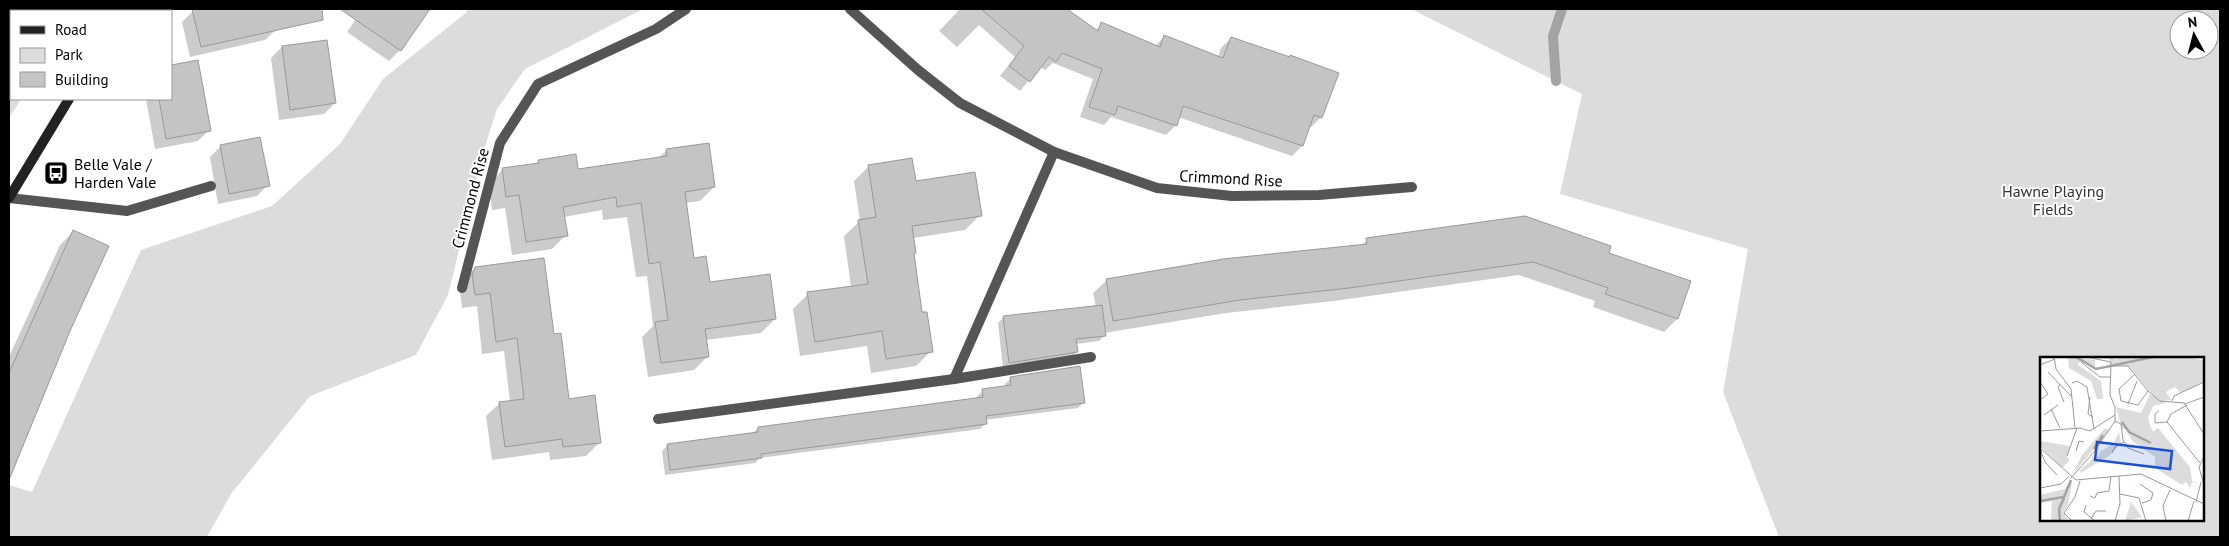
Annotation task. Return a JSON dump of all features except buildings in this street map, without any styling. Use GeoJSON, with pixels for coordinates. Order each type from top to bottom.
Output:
{"type":"FeatureCollection","features":[{"type":"Feature","properties":{"kind":"street","name":"Crimmond Rise"},"geometry":{"type":"LineString","coordinates":[[462,288],[500,143],[538,84],[656,29],[686,9]]}},
{"type":"Feature","properties":{"kind":"street","name":"Crimmond Rise"},"geometry":{"type":"LineString","coordinates":[[850,9],[918,70],[960,103],[1054,152],[1156,188],[1232,196],[1319,195],[1412,187]]}},
{"type":"Feature","properties":{"kind":"street"},"geometry":{"type":"LineString","coordinates":[[68,100],[9,198],[127,211],[211,186]]}},
{"type":"Feature","properties":{"kind":"street"},"geometry":{"type":"LineString","coordinates":[[954,379],[1054,152]]}},
{"type":"Feature","properties":{"kind":"street"},"geometry":{"type":"LineString","coordinates":[[658,419],[954,379],[1092,357]]}},
{"type":"Feature","properties":{"kind":"green space"},"geometry":{"type":"Polygon","coordinates":[[[9,9],[80,9],[10,10],[10,100],[20,100],[9,118],[9,9]]]}},
{"type":"Feature","properties":{"kind":"green space"},"geometry":{"type":"Polygon","coordinates":[[[466,9],[643,9],[525,69],[497,109],[484,149],[448,295],[416,355],[310,396],[231,494],[207,537],[9,537],[9,485],[32,492],[141,250],[272,206],[340,144],[383,79],[467,12],[466,9]]]}},
{"type":"Feature","properties":{"kind":"green space","name":"Hawne Playing Fields"},"geometry":{"type":"Polygon","coordinates":[[[1411,9],[2220,9],[2220,537],[1779,537],[1723,392],[1748,249],[1560,194],[1582,94],[1411,9]]]}},
{"type":"Feature","properties":{"kind":"waterway"},"geometry":{"type":"LineString","coordinates":[[1556,81],[1553,36],[1562,9]]}},
{"type":"Feature","properties":{"kind":"place","name":"Belle Vale / Harden Vale"},"geometry":{"type":"Point","coordinates":[56,173]}}]}
